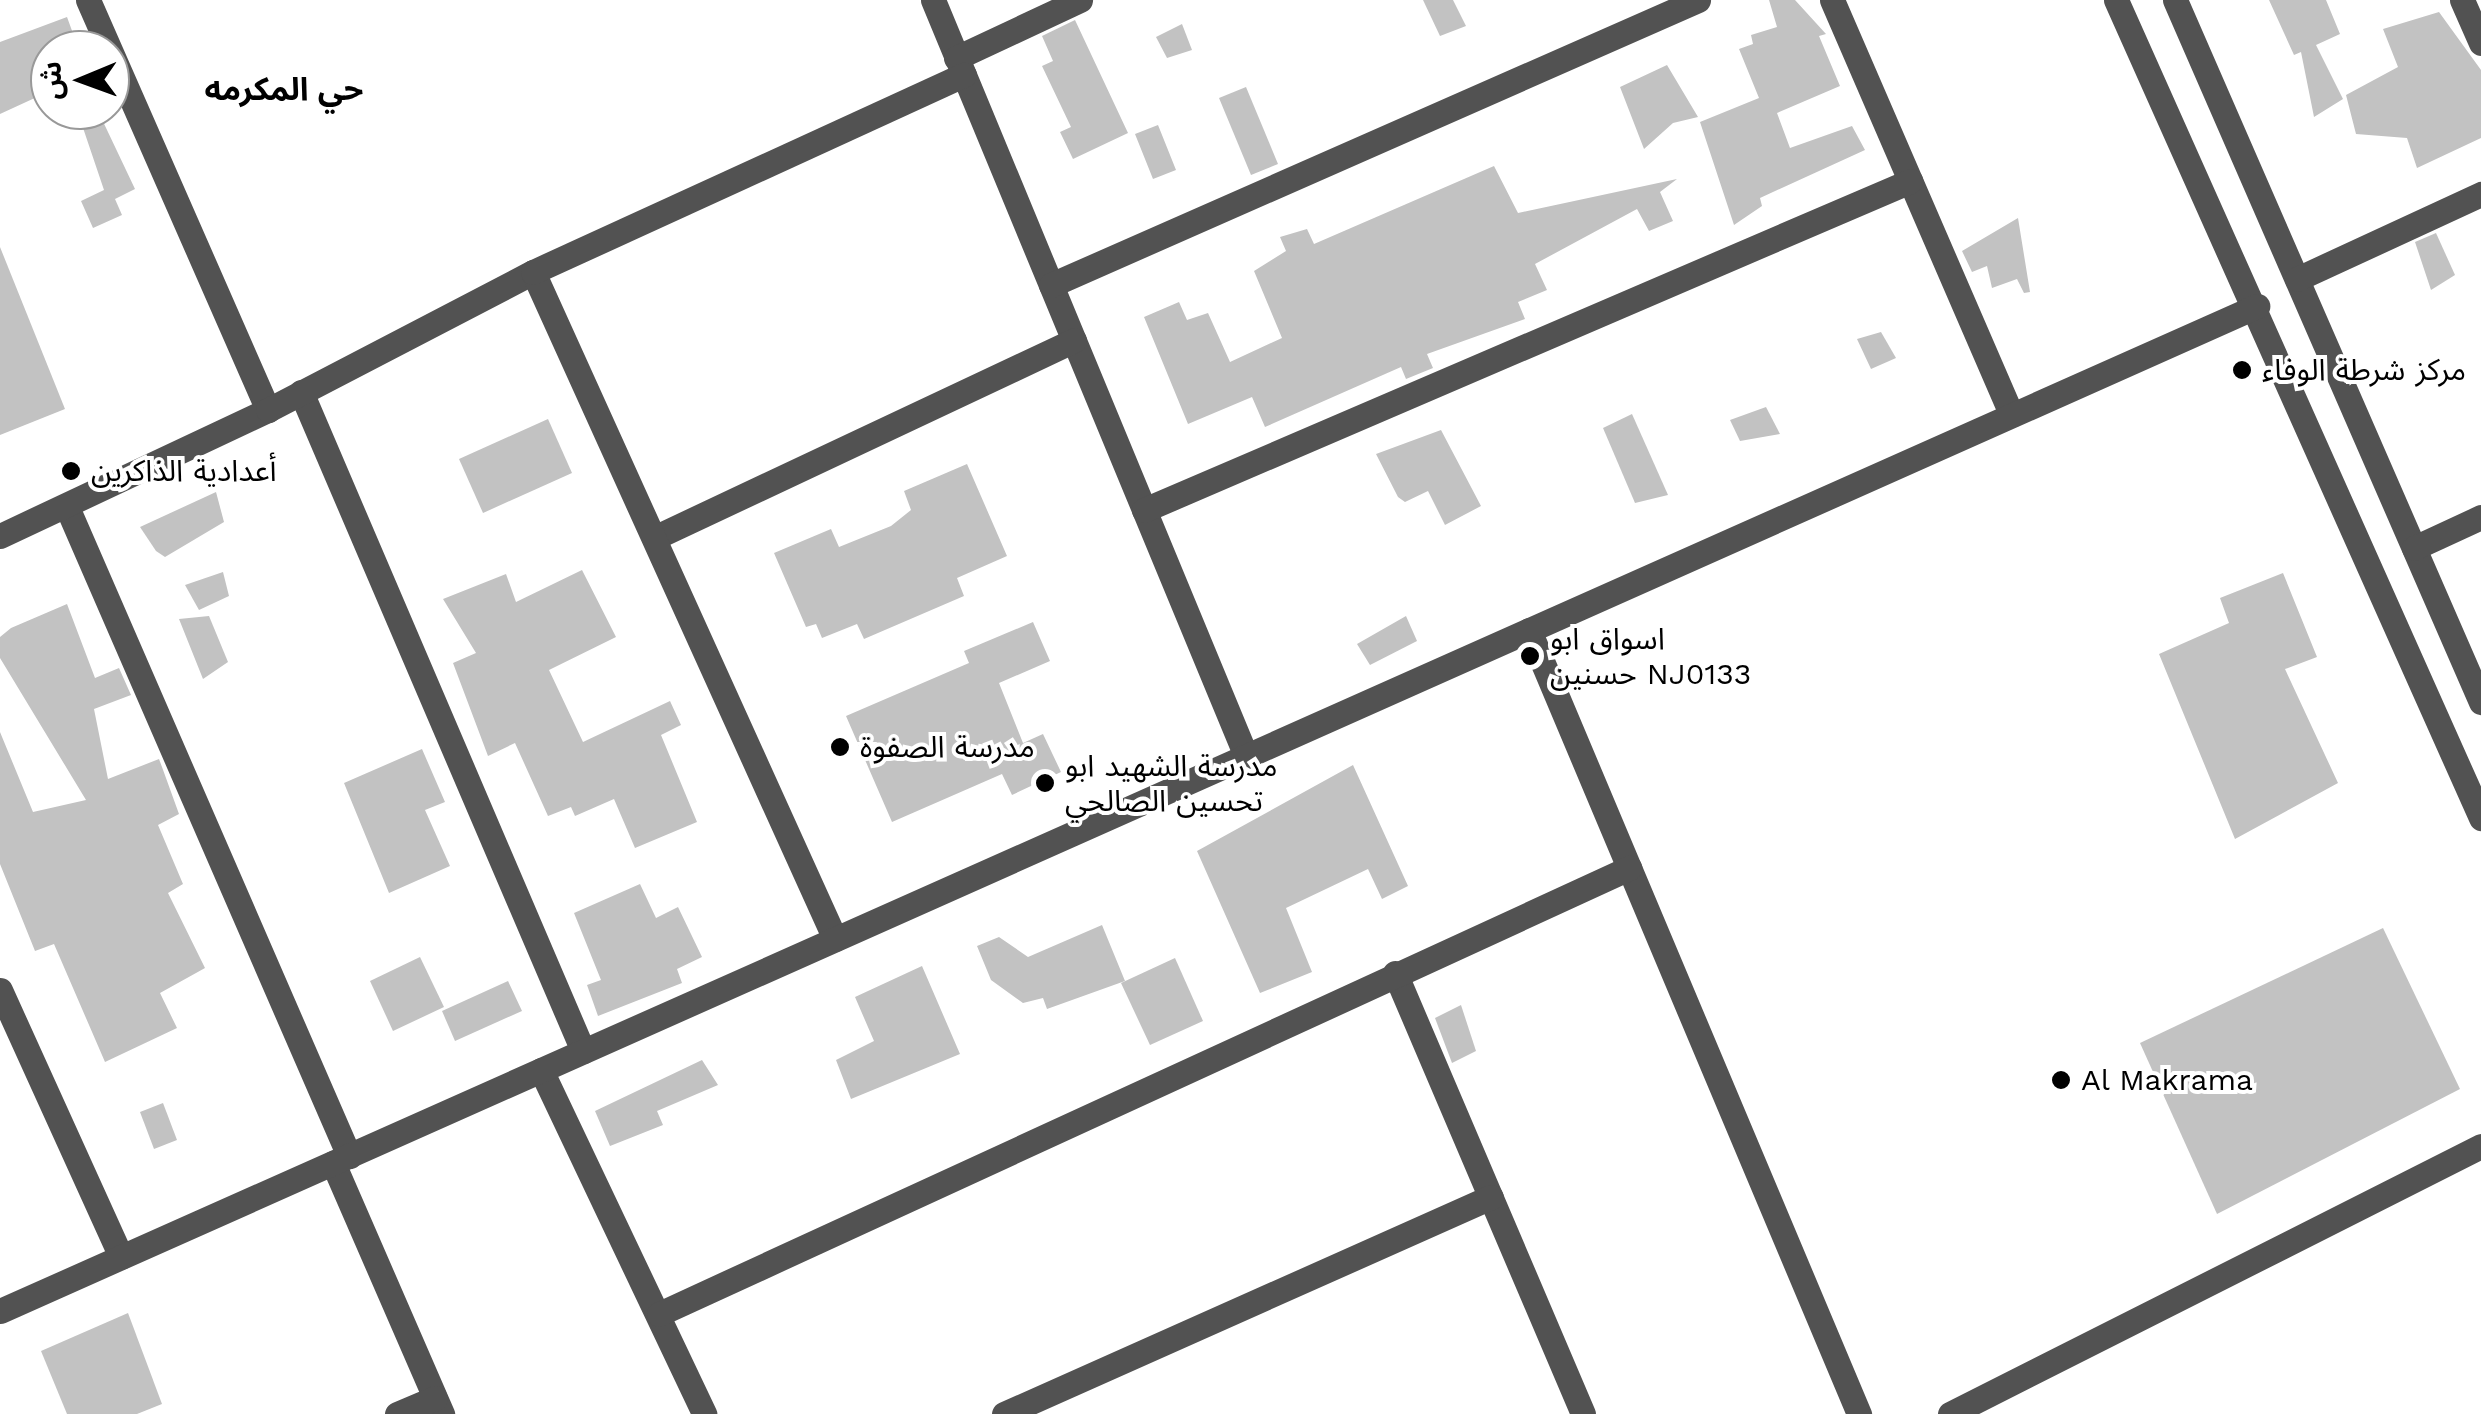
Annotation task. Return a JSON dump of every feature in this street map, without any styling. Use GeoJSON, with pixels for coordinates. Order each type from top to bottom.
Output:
{"type":"FeatureCollection","features":[{"type":"Feature","properties":{"kind":"street"},"geometry":{"type":"LineString","coordinates":[[88,0],[268,410]]}},
{"type":"Feature","properties":{"kind":"street"},"geometry":{"type":"LineString","coordinates":[[933,0],[1246,756]]}},
{"type":"Feature","properties":{"kind":"street"},"geometry":{"type":"LineString","coordinates":[[0,536],[268,410],[533,272],[960,66],[1080,0]]}},
{"type":"Feature","properties":{"kind":"street"},"geometry":{"type":"LineString","coordinates":[[1051,285],[1698,0]]}},
{"type":"Feature","properties":{"kind":"street"},"geometry":{"type":"LineString","coordinates":[[1832,0],[2012,414]]}},
{"type":"Feature","properties":{"kind":"street"},"geometry":{"type":"LineString","coordinates":[[2116,0],[2258,306],[2481,818]]}},
{"type":"Feature","properties":{"kind":"street"},"geometry":{"type":"LineString","coordinates":[[2175,0],[2481,702]]}},
{"type":"Feature","properties":{"kind":"street"},"geometry":{"type":"LineString","coordinates":[[2462,0],[2481,43]]}},
{"type":"Feature","properties":{"kind":"street"},"geometry":{"type":"LineString","coordinates":[[1144,510],[1910,181]]}},
{"type":"Feature","properties":{"kind":"street"},"geometry":{"type":"LineString","coordinates":[[2298,279],[2481,194]]}},
{"type":"Feature","properties":{"kind":"street"},"geometry":{"type":"LineString","coordinates":[[533,272],[835,939]]}},
{"type":"Feature","properties":{"kind":"street"},"geometry":{"type":"LineString","coordinates":[[0,1311],[2258,306]]}},
{"type":"Feature","properties":{"kind":"street"},"geometry":{"type":"LineString","coordinates":[[656,537],[1074,340]]}},
{"type":"Feature","properties":{"kind":"street"},"geometry":{"type":"LineString","coordinates":[[301,392],[583,1051]]}},
{"type":"Feature","properties":{"kind":"street"},"geometry":{"type":"LineString","coordinates":[[67,507],[341,1159],[439,1406],[398,1414]]}},
{"type":"Feature","properties":{"kind":"street"},"geometry":{"type":"LineString","coordinates":[[2414,548],[2481,518]]}},
{"type":"Feature","properties":{"kind":"street"},"geometry":{"type":"LineString","coordinates":[[1529,630],[1859,1414]]}},
{"type":"Feature","properties":{"kind":"street"},"geometry":{"type":"LineString","coordinates":[[659,1314],[1629,868]]}},
{"type":"Feature","properties":{"kind":"street"},"geometry":{"type":"LineString","coordinates":[[1395,973],[1583,1414]]}},
{"type":"Feature","properties":{"kind":"street"},"geometry":{"type":"LineString","coordinates":[[0,990],[121,1257]]}},
{"type":"Feature","properties":{"kind":"street"},"geometry":{"type":"LineString","coordinates":[[541,1070],[704,1414]]}},
{"type":"Feature","properties":{"kind":"street"},"geometry":{"type":"LineString","coordinates":[[1950,1414],[2481,1146]]}},
{"type":"Feature","properties":{"kind":"street"},"geometry":{"type":"LineString","coordinates":[[1004,1414],[1490,1197]]}},
{"type":"Feature","properties":{"kind":"building"},"geometry":{"type":"Polygon","coordinates":[[[1423,0],[1453,0],[1466,26],[1440,36],[1423,0]]]}},
{"type":"Feature","properties":{"kind":"building"},"geometry":{"type":"Polygon","coordinates":[[[1769,0],[1795,0],[1826,34],[1819,36],[1840,86],[1777,113],[1790,148],[1852,126],[1865,150],[1760,198],[1762,206],[1734,225],[1700,122],[1759,98],[1739,49],[1753,44],[1751,35],[1777,27],[1769,0]]]}},
{"type":"Feature","properties":{"kind":"building"},"geometry":{"type":"Polygon","coordinates":[[[2269,0],[2326,0],[2340,34],[2316,45],[2343,99],[2314,117],[2301,52],[2294,55],[2269,0]]]}},
{"type":"Feature","properties":{"kind":"building"},"geometry":{"type":"Polygon","coordinates":[[[2439,12],[2481,70],[2481,138],[2417,168],[2407,138],[2356,134],[2346,95],[2398,67],[2383,29],[2439,12]]]}},
{"type":"Feature","properties":{"kind":"building"},"geometry":{"type":"Polygon","coordinates":[[[67,17],[72,30],[32,30],[67,17]]]}},
{"type":"Feature","properties":{"kind":"building"},"geometry":{"type":"Polygon","coordinates":[[[1075,20],[1128,133],[1073,159],[1060,132],[1071,127],[1042,66],[1053,61],[1042,36],[1075,20]]]}},
{"type":"Feature","properties":{"kind":"building"},"geometry":{"type":"Polygon","coordinates":[[[1182,24],[1192,50],[1167,58],[1156,37],[1182,24]]]}},
{"type":"Feature","properties":{"kind":"building"},"geometry":{"type":"Polygon","coordinates":[[[30,31],[30,100],[0,114],[0,42],[30,31]]]}},
{"type":"Feature","properties":{"kind":"building"},"geometry":{"type":"Polygon","coordinates":[[[1667,65],[1698,117],[1673,123],[1644,149],[1620,87],[1667,65]]]}},
{"type":"Feature","properties":{"kind":"building"},"geometry":{"type":"Polygon","coordinates":[[[1246,87],[1278,164],[1251,175],[1219,98],[1246,87]]]}},
{"type":"Feature","properties":{"kind":"building"},"geometry":{"type":"Polygon","coordinates":[[[1158,125],[1176,170],[1153,179],[1135,134],[1158,125]]]}},
{"type":"Feature","properties":{"kind":"building"},"geometry":{"type":"Polygon","coordinates":[[[84,130],[107,130],[135,189],[115,199],[122,215],[93,228],[81,201],[104,190],[84,130]]]}},
{"type":"Feature","properties":{"kind":"building"},"geometry":{"type":"Polygon","coordinates":[[[1494,166],[1518,213],[1677,179],[1660,192],[1673,221],[1649,231],[1637,209],[1535,264],[1547,290],[1518,302],[1525,319],[1427,354],[1433,368],[1406,379],[1401,367],[1265,427],[1252,397],[1188,424],[1144,317],[1179,302],[1187,320],[1208,313],[1230,362],[1282,338],[1254,271],[1286,251],[1280,237],[1307,229],[1314,244],[1494,166]]]}},
{"type":"Feature","properties":{"kind":"building"},"geometry":{"type":"Polygon","coordinates":[[[2018,218],[2030,292],[2024,293],[2017,279],[1992,288],[1987,266],[1972,272],[1962,251],[2018,218]]]}},
{"type":"Feature","properties":{"kind":"building"},"geometry":{"type":"Polygon","coordinates":[[[2436,233],[2455,275],[2431,290],[2415,242],[2436,233]]]}},
{"type":"Feature","properties":{"kind":"building"},"geometry":{"type":"Polygon","coordinates":[[[0,247],[65,409],[0,435],[0,247]]]}},
{"type":"Feature","properties":{"kind":"building"},"geometry":{"type":"Polygon","coordinates":[[[1881,332],[1896,358],[1871,369],[1857,339],[1881,332]]]}},
{"type":"Feature","properties":{"kind":"building"},"geometry":{"type":"Polygon","coordinates":[[[1766,407],[1780,434],[1740,441],[1730,420],[1766,407]]]}},
{"type":"Feature","properties":{"kind":"building"},"geometry":{"type":"Polygon","coordinates":[[[1632,414],[1668,495],[1635,503],[1603,428],[1632,414]]]}},
{"type":"Feature","properties":{"kind":"building"},"geometry":{"type":"Polygon","coordinates":[[[548,419],[572,473],[483,513],[459,459],[548,419]]]}},
{"type":"Feature","properties":{"kind":"building"},"geometry":{"type":"Polygon","coordinates":[[[1441,430],[1481,506],[1445,525],[1428,491],[1405,502],[1398,497],[1376,454],[1441,430]]]}},
{"type":"Feature","properties":{"kind":"building"},"geometry":{"type":"Polygon","coordinates":[[[967,464],[1007,556],[957,578],[964,596],[864,639],[857,624],[822,638],[816,624],[806,627],[774,553],[831,529],[839,547],[891,526],[911,510],[904,491],[967,464]]]}},
{"type":"Feature","properties":{"kind":"building"},"geometry":{"type":"Polygon","coordinates":[[[216,492],[224,522],[165,557],[156,551],[140,527],[216,492]]]}},
{"type":"Feature","properties":{"kind":"building"},"geometry":{"type":"Polygon","coordinates":[[[582,570],[616,637],[549,670],[583,742],[670,701],[681,725],[661,735],[697,822],[635,848],[614,799],[575,816],[571,807],[548,816],[515,743],[488,756],[453,663],[476,653],[443,599],[506,574],[516,602],[582,570]]]}},
{"type":"Feature","properties":{"kind":"building"},"geometry":{"type":"Polygon","coordinates":[[[223,572],[229,596],[199,610],[185,585],[223,572]]]}},
{"type":"Feature","properties":{"kind":"building"},"geometry":{"type":"Polygon","coordinates":[[[2283,573],[2317,657],[2285,669],[2338,783],[2235,839],[2159,654],[2229,623],[2220,598],[2283,573]]]}},
{"type":"Feature","properties":{"kind":"building"},"geometry":{"type":"Polygon","coordinates":[[[67,604],[95,678],[119,668],[131,695],[94,709],[108,779],[159,759],[179,814],[158,825],[183,884],[168,893],[205,968],[160,993],[177,1028],[105,1062],[54,944],[35,951],[0,864],[0,732],[33,812],[86,800],[0,658],[0,637],[11,628],[67,604]]]}},
{"type":"Feature","properties":{"kind":"building"},"geometry":{"type":"Polygon","coordinates":[[[209,616],[228,662],[203,679],[179,619],[209,616]]]}},
{"type":"Feature","properties":{"kind":"building"},"geometry":{"type":"Polygon","coordinates":[[[1406,616],[1417,641],[1370,665],[1357,644],[1406,616]]]}},
{"type":"Feature","properties":{"kind":"building"},"geometry":{"type":"Polygon","coordinates":[[[1033,622],[1050,661],[999,683],[1023,743],[1043,734],[1061,772],[1012,795],[1002,774],[892,822],[846,716],[969,663],[964,651],[1033,622]]]}},
{"type":"Feature","properties":{"kind":"building"},"geometry":{"type":"Polygon","coordinates":[[[422,749],[445,802],[425,810],[450,866],[389,893],[344,783],[422,749]]]}},
{"type":"Feature","properties":{"kind":"building"},"geometry":{"type":"Polygon","coordinates":[[[1353,765],[1408,886],[1382,899],[1368,869],[1286,908],[1312,972],[1260,993],[1197,851],[1353,765]]]}},
{"type":"Feature","properties":{"kind":"building"},"geometry":{"type":"Polygon","coordinates":[[[640,884],[656,918],[678,907],[702,957],[677,969],[682,983],[598,1016],[587,985],[601,980],[574,913],[640,884]]]}},
{"type":"Feature","properties":{"kind":"building"},"geometry":{"type":"Polygon","coordinates":[[[1102,925],[1125,981],[1047,1009],[1043,998],[1023,1003],[991,980],[977,946],[999,937],[1028,957],[1102,925]]]}},
{"type":"Feature","properties":{"kind":"building"},"geometry":{"type":"Polygon","coordinates":[[[2383,928],[2460,1089],[2217,1214],[2140,1043],[2383,928]]]}},
{"type":"Feature","properties":{"kind":"building"},"geometry":{"type":"Polygon","coordinates":[[[420,957],[444,1007],[393,1031],[370,981],[420,957]]]}},
{"type":"Feature","properties":{"kind":"building"},"geometry":{"type":"Polygon","coordinates":[[[1175,958],[1203,1021],[1150,1045],[1121,983],[1175,958]]]}},
{"type":"Feature","properties":{"kind":"building"},"geometry":{"type":"Polygon","coordinates":[[[922,966],[960,1054],[851,1099],[836,1060],[874,1041],[855,997],[922,966]]]}},
{"type":"Feature","properties":{"kind":"building"},"geometry":{"type":"Polygon","coordinates":[[[508,981],[522,1011],[455,1041],[442,1011],[508,981]]]}},
{"type":"Feature","properties":{"kind":"building"},"geometry":{"type":"Polygon","coordinates":[[[1461,1005],[1476,1051],[1452,1063],[1435,1018],[1461,1005]]]}},
{"type":"Feature","properties":{"kind":"building"},"geometry":{"type":"Polygon","coordinates":[[[702,1060],[718,1085],[657,1111],[663,1125],[610,1146],[595,1111],[702,1060]]]}},
{"type":"Feature","properties":{"kind":"building"},"geometry":{"type":"Polygon","coordinates":[[[163,1103],[177,1140],[154,1149],[140,1112],[163,1103]]]}},
{"type":"Feature","properties":{"kind":"building"},"geometry":{"type":"Polygon","coordinates":[[[128,1313],[162,1404],[137,1414],[67,1414],[41,1351],[128,1313]]]}},
{"type":"Feature","properties":{"kind":"place","name":"مركز شرطة الوفاء"},"geometry":{"type":"Point","coordinates":[2242,370]}},
{"type":"Feature","properties":{"kind":"place","name":"أعدادية الذاكرين"},"geometry":{"type":"Point","coordinates":[71,471]}},
{"type":"Feature","properties":{"kind":"place","name":"اسواق ابو حسنين NJ0133"},"geometry":{"type":"Point","coordinates":[1530,656]}},
{"type":"Feature","properties":{"kind":"place","name":"مدرسة الصفوة"},"geometry":{"type":"Point","coordinates":[840,747]}},
{"type":"Feature","properties":{"kind":"place","name":"مدرسة الشهيد ابو تحسين الصالحي"},"geometry":{"type":"Point","coordinates":[1045,783]}},
{"type":"Feature","properties":{"kind":"place","name":"Al Makrama"},"geometry":{"type":"Point","coordinates":[2061,1080]}},
{"type":"Feature","properties":{"kind":"district","name":"حي المكرمه"},"geometry":{"type":"Point","coordinates":[284,89]}}]}
